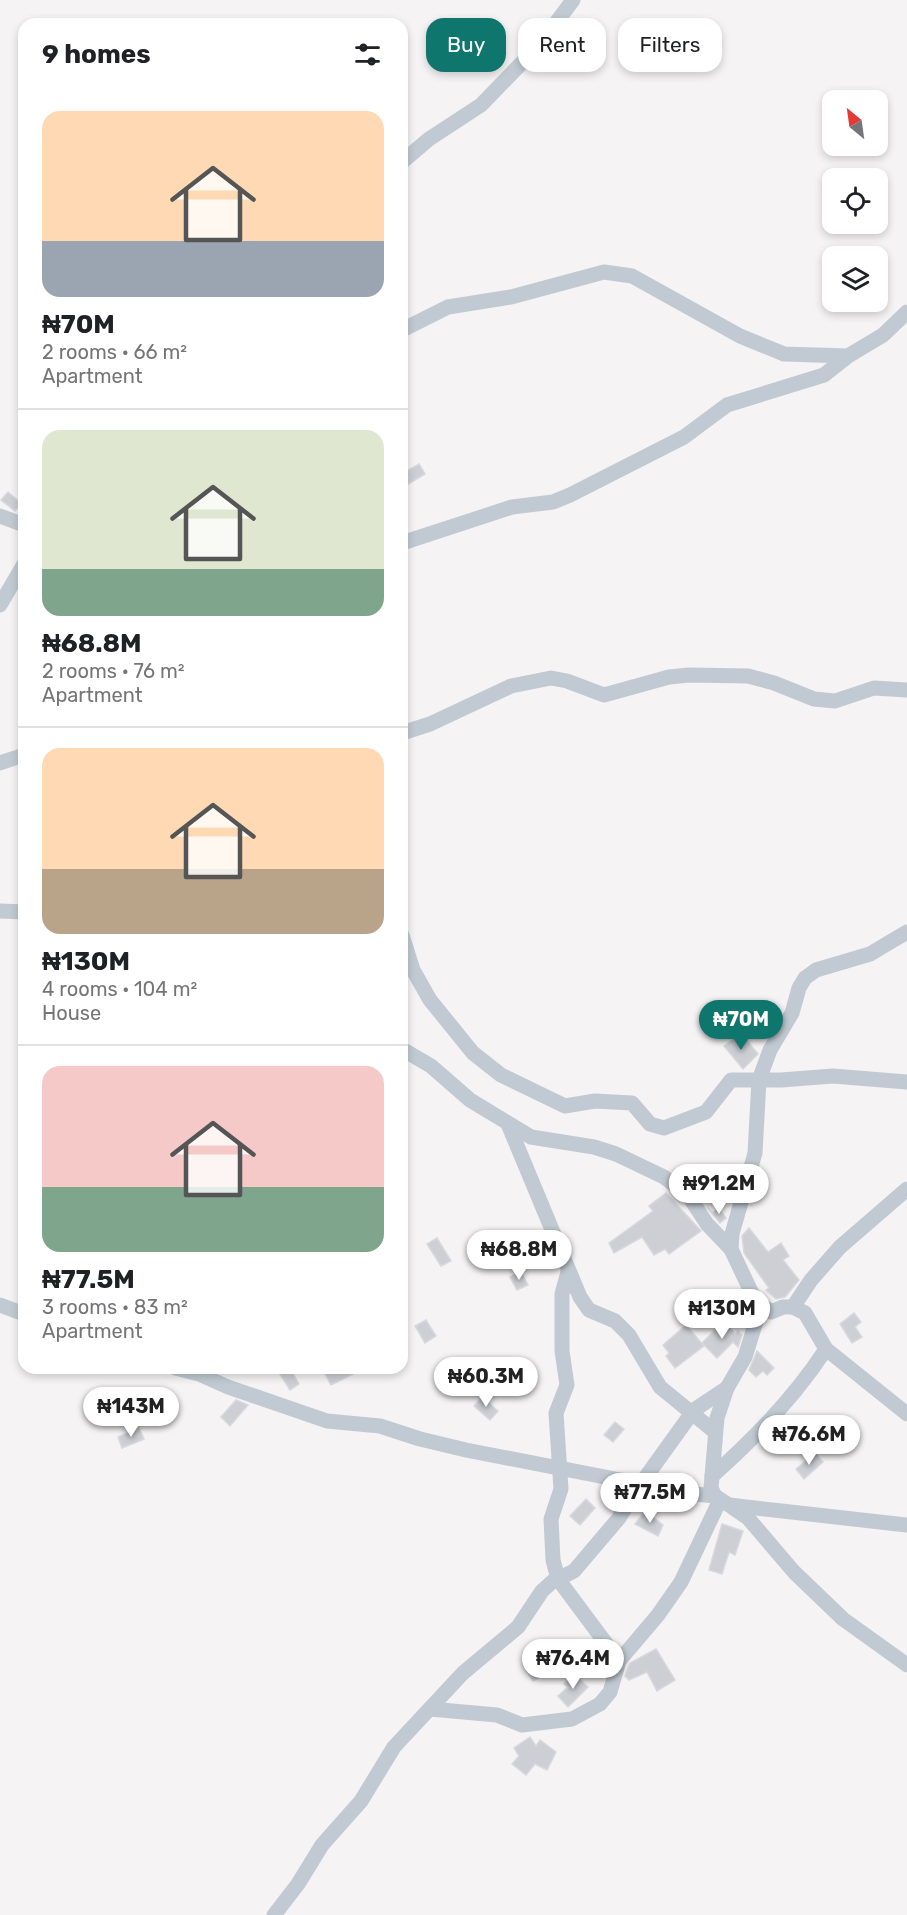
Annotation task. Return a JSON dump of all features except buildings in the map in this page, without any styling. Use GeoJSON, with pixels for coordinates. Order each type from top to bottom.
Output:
{"type":"FeatureCollection","features":[{"type":"Feature","properties":{"kind":"street"},"geometry":{"type":"LineString","coordinates":[[408,157],[429,139],[481,105],[541,43],[573,0]]}},
{"type":"Feature","properties":{"kind":"street"},"geometry":{"type":"LineString","coordinates":[[408,327],[448,307],[511,297],[604,272],[632,276],[740,336],[784,354],[848,356]]}},
{"type":"Feature","properties":{"kind":"street"},"geometry":{"type":"LineString","coordinates":[[408,541],[512,507],[553,502],[684,437],[728,405],[824,375],[848,356],[883,335],[907,312]]}},
{"type":"Feature","properties":{"kind":"street"},"geometry":{"type":"LineString","coordinates":[[0,516],[18,523]]}},
{"type":"Feature","properties":{"kind":"street"},"geometry":{"type":"LineString","coordinates":[[0,605],[18,574]]}},
{"type":"Feature","properties":{"kind":"street"},"geometry":{"type":"LineString","coordinates":[[408,731],[430,724],[511,686],[551,678],[567,681],[604,695],[669,677],[689,675],[748,676],[774,683],[814,699],[835,701],[874,688],[907,690]]}},
{"type":"Feature","properties":{"kind":"street"},"geometry":{"type":"LineString","coordinates":[[0,763],[18,757]]}},
{"type":"Feature","properties":{"kind":"street"},"geometry":{"type":"LineString","coordinates":[[0,911],[18,912]]}},
{"type":"Feature","properties":{"kind":"street"},"geometry":{"type":"LineString","coordinates":[[732,1249],[732,1234],[755,1154],[759,1080],[770,1050],[792,1013],[799,988],[805,978],[816,970],[870,954],[907,932]]}},
{"type":"Feature","properties":{"kind":"street"},"geometry":{"type":"LineString","coordinates":[[408,954],[413,970],[430,1000],[473,1053],[501,1075],[565,1106],[595,1101],[632,1103],[650,1124],[664,1128],[706,1112],[731,1080],[833,1076],[907,1082]]}},
{"type":"Feature","properties":{"kind":"street"},"geometry":{"type":"LineString","coordinates":[[408,1053],[431,1066],[470,1100],[531,1137],[594,1147],[616,1154],[664,1177],[688,1195],[707,1224],[732,1249],[755,1300],[758,1315],[756,1329],[745,1357],[727,1388],[717,1418],[712,1476],[721,1501],[748,1518],[794,1572],[843,1619],[907,1665]]}},
{"type":"Feature","properties":{"kind":"street"},"geometry":{"type":"LineString","coordinates":[[508,1124],[568,1272],[589,1310],[615,1321],[629,1335],[660,1387],[715,1432]]}},
{"type":"Feature","properties":{"kind":"street"},"geometry":{"type":"LineString","coordinates":[[793,1307],[811,1280],[840,1247],[907,1189]]}},
{"type":"Feature","properties":{"kind":"street"},"geometry":{"type":"LineString","coordinates":[[568,1272],[562,1294],[562,1351],[567,1369],[567,1385],[556,1413],[561,1489],[551,1519],[553,1560],[558,1579],[619,1661]]}},
{"type":"Feature","properties":{"kind":"street"},"geometry":{"type":"LineString","coordinates":[[755,1300],[771,1312],[783,1307],[793,1307],[805,1313],[826,1349],[907,1413]]}},
{"type":"Feature","properties":{"kind":"street"},"geometry":{"type":"LineString","coordinates":[[0,1305],[18,1312]]}},
{"type":"Feature","properties":{"kind":"street"},"geometry":{"type":"LineString","coordinates":[[712,1476],[757,1432],[815,1366],[826,1349]]}},
{"type":"Feature","properties":{"kind":"street"},"geometry":{"type":"LineString","coordinates":[[199,1374],[228,1387],[327,1421],[380,1426],[420,1439],[640,1484],[664,1491],[721,1501],[907,1525]]}},
{"type":"Feature","properties":{"kind":"street"},"geometry":{"type":"LineString","coordinates":[[274,1915],[298,1884],[322,1845],[361,1801],[394,1746],[463,1673],[519,1627],[542,1591],[574,1571],[620,1518],[640,1484],[692,1414],[727,1388]]}},
{"type":"Feature","properties":{"kind":"street"},"geometry":{"type":"LineString","coordinates":[[430,1709],[497,1715],[522,1725],[572,1719],[587,1713],[610,1692],[619,1661],[658,1615],[681,1582],[721,1501]]}}]}
